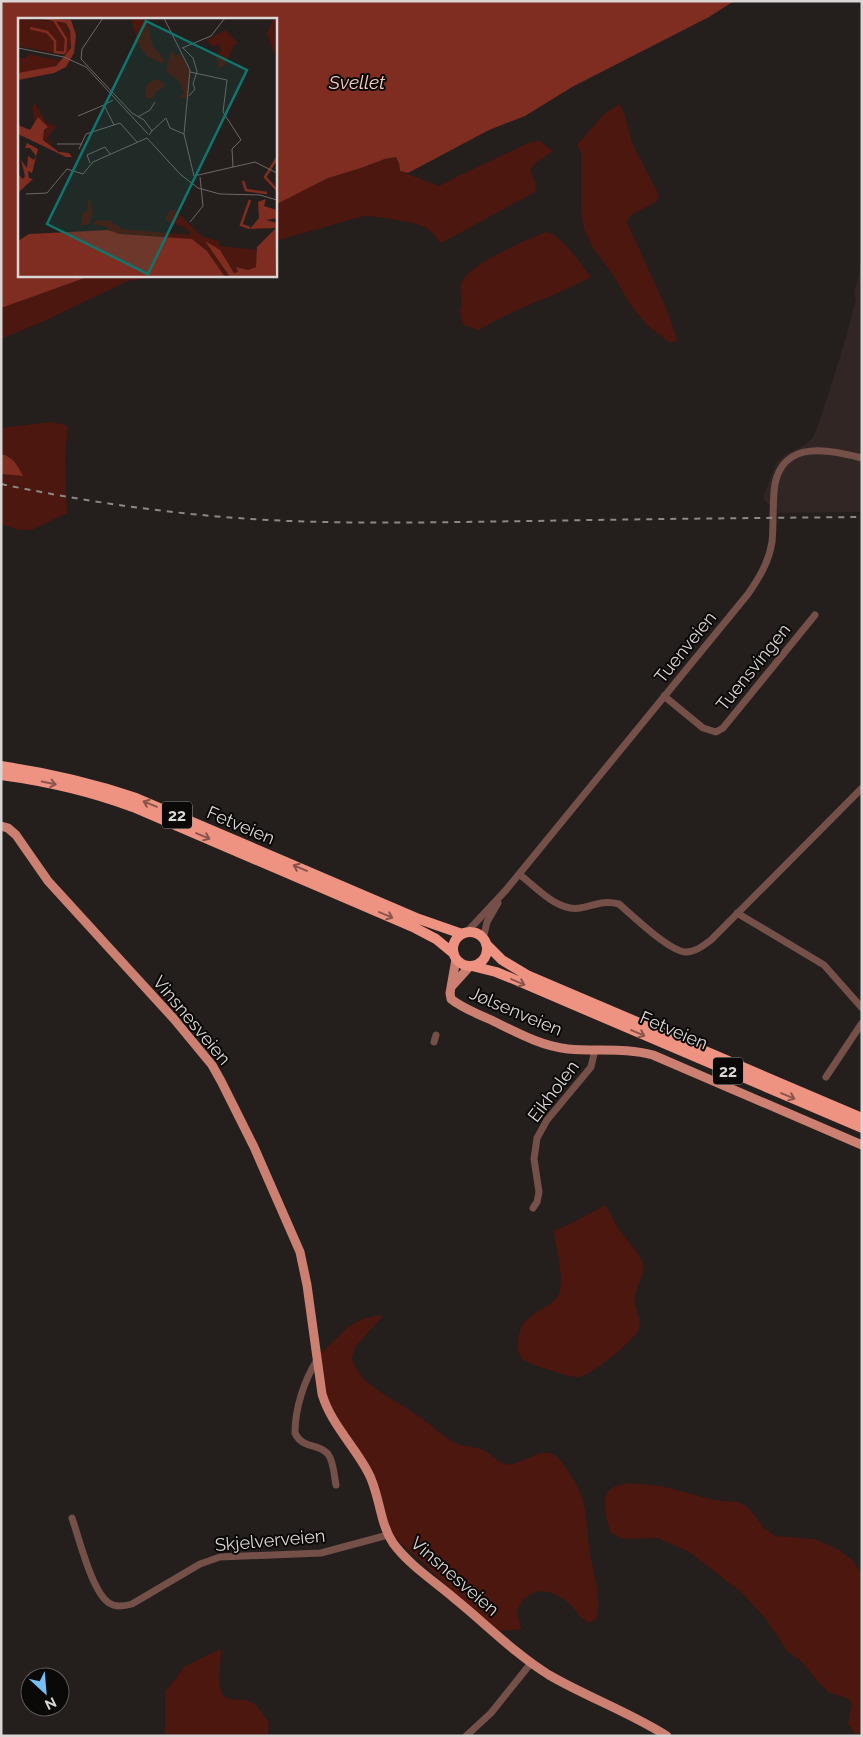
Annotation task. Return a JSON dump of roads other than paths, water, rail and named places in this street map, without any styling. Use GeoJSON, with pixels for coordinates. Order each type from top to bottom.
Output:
{"type":"FeatureCollection","features":[{"type":"Feature","properties":{"kind":"highway","name":"Fetveien"},"geometry":{"type":"LineString","coordinates":[[1,766],[55,775],[130,796],[419,919],[464,933]]}},
{"type":"Feature","properties":{"kind":"highway","name":"Fetveien"},"geometry":{"type":"LineString","coordinates":[[1,776],[68,787],[99,795],[139,810],[415,928],[436,939],[454,956]]}},
{"type":"Feature","properties":{"kind":"highway","name":"22"},"geometry":{"type":"LineString","coordinates":[[464,933],[475,933],[484,942]]}},
{"type":"Feature","properties":{"kind":"highway"},"geometry":{"type":"LineString","coordinates":[[454,956],[454,942],[464,933]]}},
{"type":"Feature","properties":{"kind":"highway","name":"Fetveien"},"geometry":{"type":"LineString","coordinates":[[484,942],[502,960],[527,975],[862,1118]]}},
{"type":"Feature","properties":{"kind":"highway"},"geometry":{"type":"LineString","coordinates":[[471,966],[476,965],[484,958],[486,949],[484,942]]}},
{"type":"Feature","properties":{"kind":"highway","name":"22"},"geometry":{"type":"LineString","coordinates":[[454,956],[462,964],[471,966]]}},
{"type":"Feature","properties":{"kind":"highway","name":"Fetveien"},"geometry":{"type":"LineString","coordinates":[[471,966],[503,975],[862,1128]]}},
{"type":"Feature","properties":{"kind":"main road","name":"Vinsnesveien"},"geometry":{"type":"LineString","coordinates":[[1,826],[8,828],[16,835],[48,881],[174,1019],[216,1073],[254,1147],[300,1252],[307,1285],[325,1405],[371,1478],[388,1535],[400,1551],[417,1567],[531,1662],[566,1684],[667,1736]]}},
{"type":"Feature","properties":{"kind":"main road","name":"Jølsenveien"},"geometry":{"type":"LineString","coordinates":[[454,956],[450,996],[453,1001],[534,1040],[560,1048],[632,1051],[653,1056],[862,1145]]}},
{"type":"Feature","properties":{"kind":"main road","name":"Jølsenveien"},"geometry":{"type":"LineString","coordinates":[[451,988],[471,966]]}},
{"type":"Feature","properties":{"kind":"street","name":"Tuenveien"},"geometry":{"type":"LineString","coordinates":[[464,933],[506,890],[748,594],[765,566],[772,542],[775,482],[781,467],[796,455],[808,450],[818,449],[862,458]]}},
{"type":"Feature","properties":{"kind":"street","name":"Tuensvingen"},"geometry":{"type":"LineString","coordinates":[[664,696],[703,728],[716,732],[724,728],[815,615]]}},
{"type":"Feature","properties":{"kind":"street"},"geometry":{"type":"LineString","coordinates":[[519,874],[557,904],[570,908],[609,901],[619,904],[667,944],[683,952],[697,949],[706,944],[862,788]]}},
{"type":"Feature","properties":{"kind":"street","name":"Tuenveien"},"geometry":{"type":"LineString","coordinates":[[484,942],[487,922],[506,890]]}},
{"type":"Feature","properties":{"kind":"street"},"geometry":{"type":"LineString","coordinates":[[737,913],[824,966],[862,1008]]}},
{"type":"Feature","properties":{"kind":"street"},"geometry":{"type":"LineString","coordinates":[[826,1077],[862,1023]]}},
{"type":"Feature","properties":{"kind":"street","name":"Eikholen"},"geometry":{"type":"LineString","coordinates":[[533,1208],[537,1202],[539,1192],[534,1159],[537,1138],[551,1115],[589,1070],[595,1050]]}},
{"type":"Feature","properties":{"kind":"street"},"geometry":{"type":"LineString","coordinates":[[317,1360],[307,1380],[299,1405],[295,1433],[301,1442],[328,1454],[336,1485]]}},
{"type":"Feature","properties":{"kind":"street","name":"Skjelverveien"},"geometry":{"type":"LineString","coordinates":[[72,1518],[99,1590],[108,1603],[117,1606],[132,1604],[200,1564],[220,1557],[322,1553],[388,1535]]}},
{"type":"Feature","properties":{"kind":"street"},"geometry":{"type":"LineString","coordinates":[[466,1736],[491,1713],[531,1662]]}},
{"type":"Feature","properties":{"kind":"water","name":"Svellet"},"geometry":{"type":"Polygon","coordinates":[[[1,1],[734,1],[709,17],[572,87],[525,116],[489,130],[408,173],[400,171],[396,157],[385,159],[328,178],[276,204],[276,18],[18,18],[18,276],[90,276],[1,308],[1,1]]]}},
{"type":"Feature","properties":{"kind":"water"},"geometry":{"type":"Polygon","coordinates":[[[1,454],[12,459],[23,476],[1,474],[1,454]]]}},
{"type":"Feature","properties":{"kind":"railway"},"geometry":{"type":"LineString","coordinates":[[1,484],[72,498],[144,509],[289,521],[411,522],[862,517]]}}]}
